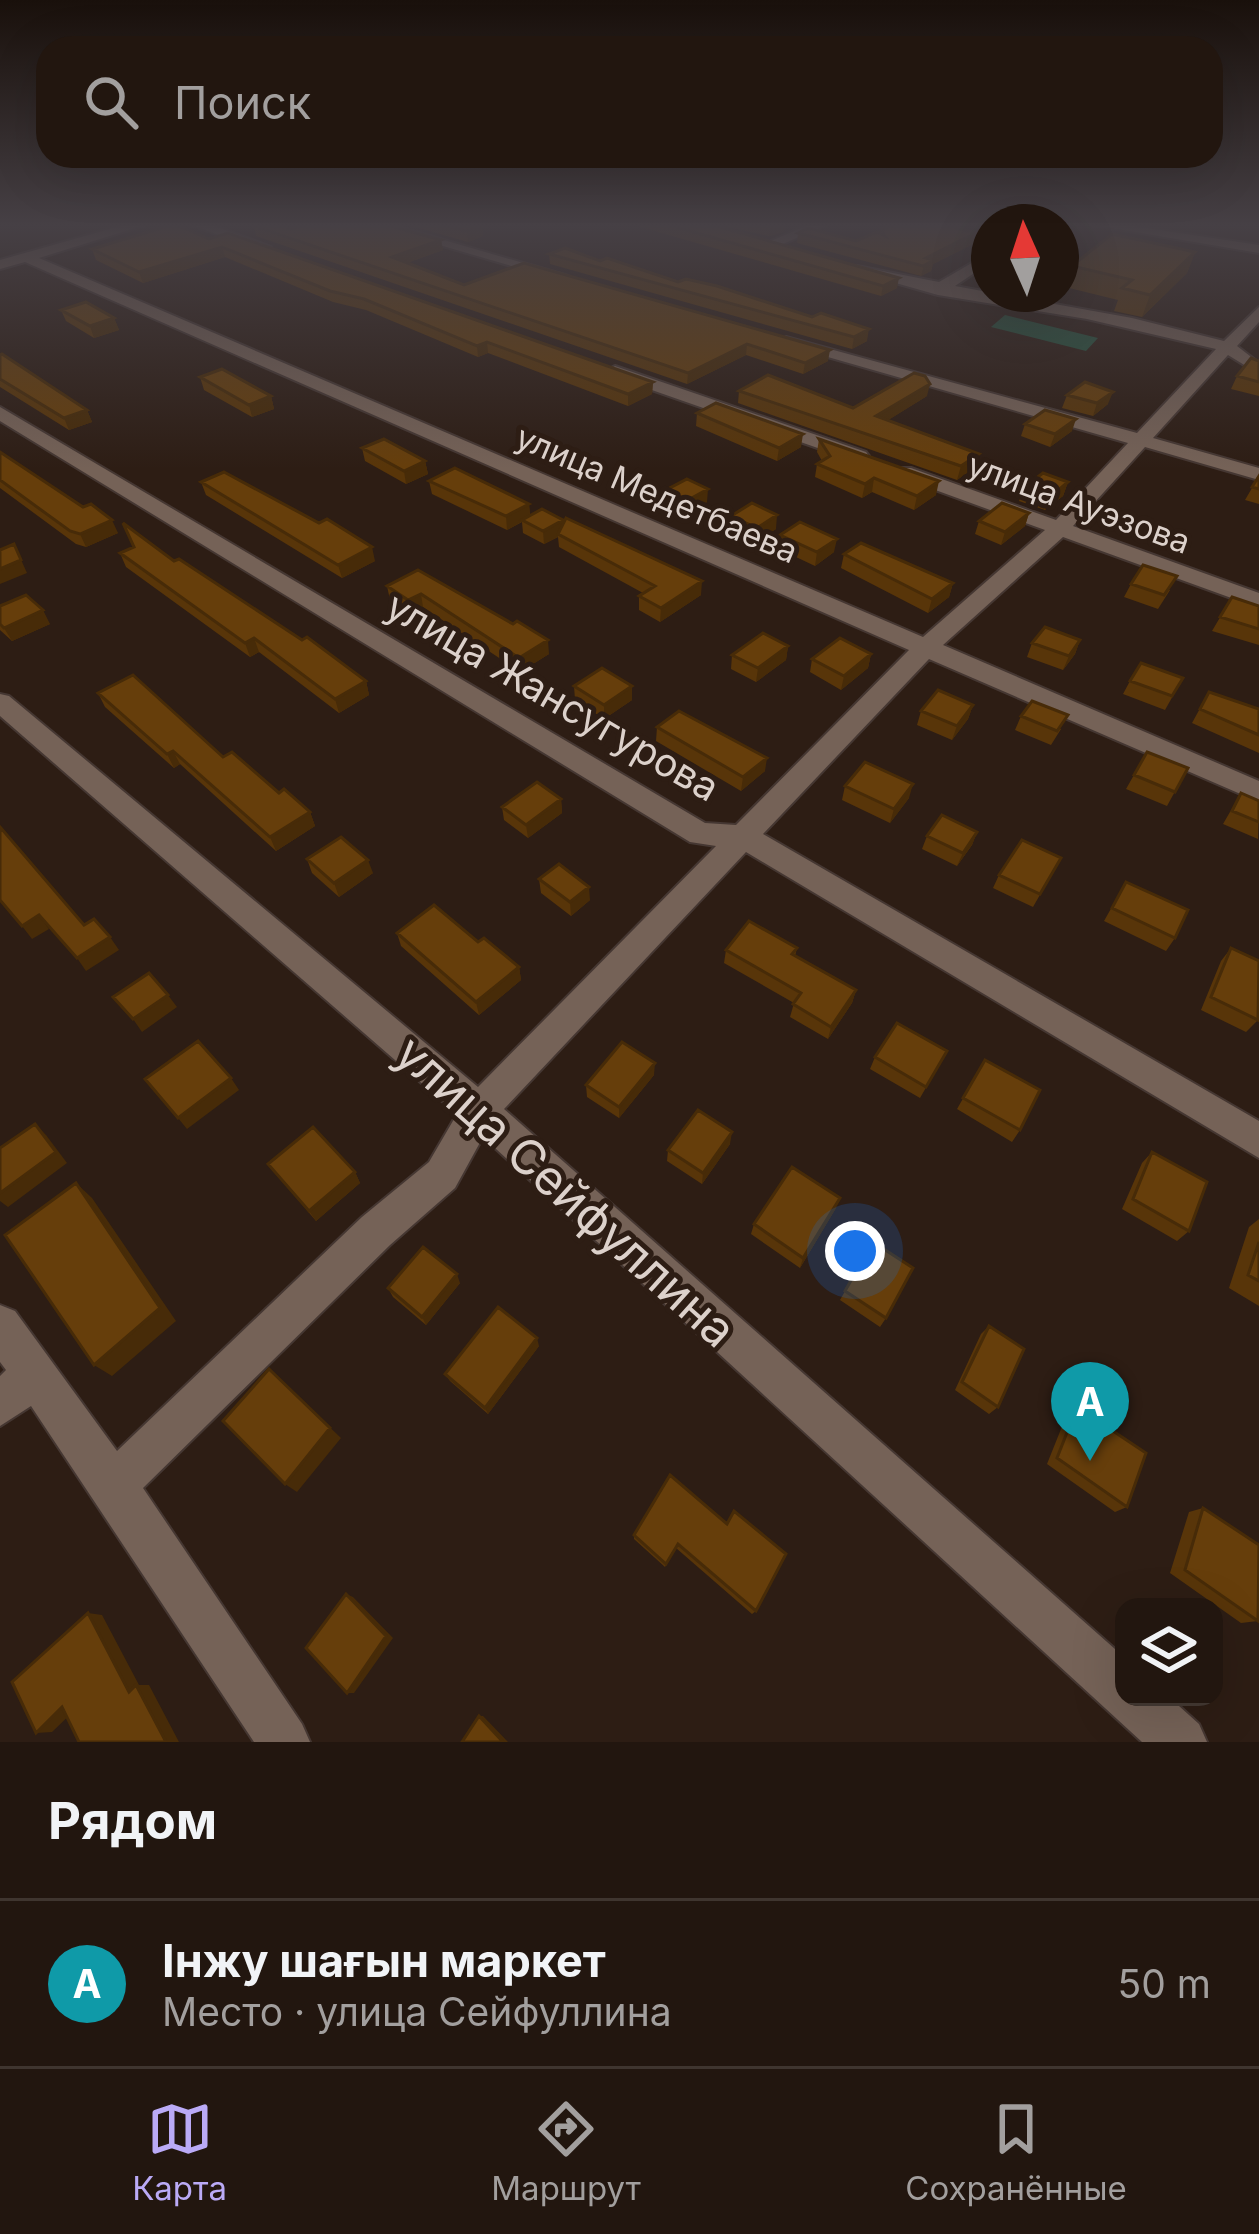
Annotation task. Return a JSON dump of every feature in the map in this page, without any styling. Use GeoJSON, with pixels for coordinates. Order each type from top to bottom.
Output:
{"type":"FeatureCollection","features":[{"type":"Feature","properties":{"kind":"street","name":"улица Медетбаева"},"geometry":{"type":"LineString","coordinates":[[139,306],[1259,792]]}},
{"type":"Feature","properties":{"kind":"street"},"geometry":{"type":"LineString","coordinates":[[1054,306],[1228,346],[1259,369]]}},
{"type":"Feature","properties":{"kind":"street"},"geometry":{"type":"LineString","coordinates":[[114,1485],[376,1231],[442,1175],[478,1110],[927,646],[1061,527],[1259,312]]}},
{"type":"Feature","properties":{"kind":"street"},"geometry":{"type":"LineString","coordinates":[[783,339],[1259,474]]}},
{"type":"Feature","properties":{"kind":"street","name":"улица Ауэзова"},"geometry":{"type":"LineString","coordinates":[[597,364],[1259,601]]}},
{"type":"Feature","properties":{"kind":"street","name":"улица Жансугурова"},"geometry":{"type":"LineString","coordinates":[[0,413],[700,833],[742,836],[1259,1141]]}},
{"type":"Feature","properties":{"kind":"street","name":"улица Сейфуллина"},"geometry":{"type":"LineString","coordinates":[[0,701],[478,1110],[1115,1683]]}},
{"type":"Feature","properties":{"kind":"street"},"geometry":{"type":"LineString","coordinates":[[0,1326],[17,1390],[114,1485],[284,1742]]}},
{"type":"Feature","properties":{"kind":"street"},"geometry":{"type":"LineString","coordinates":[[1141,1706],[1181,1742]]}},
{"type":"Feature","properties":{"kind":"green space"},"geometry":{"type":"Polygon","coordinates":[[[1005,315],[1098,338],[1086,351],[991,327],[1005,315]]]}},
{"type":"Feature","properties":{"kind":"building"},"geometry":{"type":"Polygon","coordinates":[[[94,306],[114,318],[90,326],[61,310],[94,306]]]}},
{"type":"Feature","properties":{"kind":"building"},"geometry":{"type":"Polygon","coordinates":[[[382,306],[437,306],[653,382],[628,394],[487,342],[477,346],[382,306]]]}},
{"type":"Feature","properties":{"kind":"building"},"geometry":{"type":"Polygon","coordinates":[[[491,306],[676,306],[830,350],[805,363],[747,344],[688,373],[491,306]]]}},
{"type":"Feature","properties":{"kind":"building"},"geometry":{"type":"Polygon","coordinates":[[[741,306],[779,306],[812,317],[821,313],[869,329],[854,337],[741,306]]]}},
{"type":"Feature","properties":{"kind":"building"},"geometry":{"type":"Polygon","coordinates":[[[2,354],[87,410],[64,418],[0,379],[2,354]]]}},
{"type":"Feature","properties":{"kind":"building"},"geometry":{"type":"Polygon","coordinates":[[[1251,358],[1259,361],[1259,382],[1237,376],[1251,358]]]}},
{"type":"Feature","properties":{"kind":"building"},"geometry":{"type":"Polygon","coordinates":[[[222,369],[271,396],[249,405],[200,377],[222,369]]]}},
{"type":"Feature","properties":{"kind":"building"},"geometry":{"type":"Polygon","coordinates":[[[914,373],[925,376],[930,384],[876,416],[979,454],[961,466],[739,391],[768,375],[853,408],[914,373]]]}},
{"type":"Feature","properties":{"kind":"building"},"geometry":{"type":"Polygon","coordinates":[[[1085,382],[1113,392],[1097,403],[1067,395],[1085,382]]]}},
{"type":"Feature","properties":{"kind":"building"},"geometry":{"type":"Polygon","coordinates":[[[716,403],[803,434],[779,448],[697,413],[716,403]]]}},
{"type":"Feature","properties":{"kind":"building"},"geometry":{"type":"Polygon","coordinates":[[[1045,410],[1076,419],[1055,434],[1025,424],[1045,410]]]}},
{"type":"Feature","properties":{"kind":"building"},"geometry":{"type":"Polygon","coordinates":[[[384,439],[425,461],[404,471],[362,448],[384,439]]]}},
{"type":"Feature","properties":{"kind":"building"},"geometry":{"type":"Polygon","coordinates":[[[819,439],[939,481],[917,496],[874,478],[865,484],[817,464],[830,456],[819,439]]]}},
{"type":"Feature","properties":{"kind":"building"},"geometry":{"type":"Polygon","coordinates":[[[0,452],[83,507],[91,504],[112,520],[80,534],[70,531],[0,480],[0,452]]]}},
{"type":"Feature","properties":{"kind":"building"},"geometry":{"type":"Polygon","coordinates":[[[455,468],[529,504],[506,516],[429,481],[455,468]]]}},
{"type":"Feature","properties":{"kind":"building"},"geometry":{"type":"Polygon","coordinates":[[[224,472],[319,523],[327,519],[372,547],[338,565],[201,482],[224,472]]]}},
{"type":"Feature","properties":{"kind":"building"},"geometry":{"type":"Polygon","coordinates":[[[1043,473],[1068,482],[1050,497],[1023,488],[1043,473]]]}},
{"type":"Feature","properties":{"kind":"building"},"geometry":{"type":"Polygon","coordinates":[[[687,479],[708,489],[688,500],[666,490],[687,479]]]}},
{"type":"Feature","properties":{"kind":"building"},"geometry":{"type":"Polygon","coordinates":[[[752,503],[777,515],[757,528],[731,516],[752,503]]]}},
{"type":"Feature","properties":{"kind":"building"},"geometry":{"type":"Polygon","coordinates":[[[1002,503],[1029,513],[1005,532],[979,521],[1002,503]]]}},
{"type":"Feature","properties":{"kind":"building"},"geometry":{"type":"Polygon","coordinates":[[[542,509],[563,520],[543,531],[522,520],[542,509]]]}},
{"type":"Feature","properties":{"kind":"building"},"geometry":{"type":"Polygon","coordinates":[[[566,518],[702,581],[661,608],[639,596],[655,586],[558,534],[566,518]]]}},
{"type":"Feature","properties":{"kind":"building"},"geometry":{"type":"Polygon","coordinates":[[[800,522],[837,539],[817,552],[780,535],[800,522]]]}},
{"type":"Feature","properties":{"kind":"building"},"geometry":{"type":"Polygon","coordinates":[[[123,523],[174,561],[179,559],[302,640],[307,637],[366,681],[335,699],[254,638],[245,643],[120,553],[134,547],[123,523]]]}},
{"type":"Feature","properties":{"kind":"building"},"geometry":{"type":"Polygon","coordinates":[[[861,543],[953,583],[932,599],[844,554],[861,543]]]}},
{"type":"Feature","properties":{"kind":"building"},"geometry":{"type":"Polygon","coordinates":[[[14,544],[21,560],[0,569],[0,550],[14,544]]]}},
{"type":"Feature","properties":{"kind":"building"},"geometry":{"type":"Polygon","coordinates":[[[1143,565],[1177,576],[1164,595],[1131,584],[1143,565]]]}},
{"type":"Feature","properties":{"kind":"building"},"geometry":{"type":"Polygon","coordinates":[[[418,570],[548,640],[519,658],[421,594],[408,600],[387,586],[418,570]]]}},
{"type":"Feature","properties":{"kind":"building"},"geometry":{"type":"Polygon","coordinates":[[[26,595],[43,610],[4,628],[0,606],[26,595]]]}},
{"type":"Feature","properties":{"kind":"building"},"geometry":{"type":"Polygon","coordinates":[[[1232,597],[1259,606],[1259,629],[1220,617],[1232,597]]]}},
{"type":"Feature","properties":{"kind":"building"},"geometry":{"type":"Polygon","coordinates":[[[1045,627],[1080,640],[1069,656],[1032,643],[1045,627]]]}},
{"type":"Feature","properties":{"kind":"building"},"geometry":{"type":"Polygon","coordinates":[[[763,633],[788,646],[758,668],[732,655],[763,633]]]}},
{"type":"Feature","properties":{"kind":"building"},"geometry":{"type":"Polygon","coordinates":[[[840,638],[871,654],[844,676],[812,659],[840,638]]]}},
{"type":"Feature","properties":{"kind":"building"},"geometry":{"type":"Polygon","coordinates":[[[1141,663],[1183,678],[1172,696],[1130,681],[1141,663]]]}},
{"type":"Feature","properties":{"kind":"building"},"geometry":{"type":"Polygon","coordinates":[[[602,668],[632,686],[604,705],[574,686],[602,668]]]}},
{"type":"Feature","properties":{"kind":"building"},"geometry":{"type":"Polygon","coordinates":[[[133,675],[223,757],[232,752],[279,793],[284,789],[310,812],[270,837],[173,751],[167,754],[98,693],[133,675]]]}},
{"type":"Feature","properties":{"kind":"building"},"geometry":{"type":"Polygon","coordinates":[[[938,690],[973,705],[957,726],[921,711],[938,690]]]}},
{"type":"Feature","properties":{"kind":"building"},"geometry":{"type":"Polygon","coordinates":[[[1209,692],[1259,709],[1259,735],[1200,709],[1209,692]]]}},
{"type":"Feature","properties":{"kind":"building"},"geometry":{"type":"Polygon","coordinates":[[[1032,701],[1068,715],[1057,731],[1021,716],[1032,701]]]}},
{"type":"Feature","properties":{"kind":"building"},"geometry":{"type":"Polygon","coordinates":[[[679,711],[767,758],[743,777],[657,727],[679,711]]]}},
{"type":"Feature","properties":{"kind":"building"},"geometry":{"type":"Polygon","coordinates":[[[1147,752],[1188,768],[1175,792],[1134,775],[1147,752]]]}},
{"type":"Feature","properties":{"kind":"building"},"geometry":{"type":"Polygon","coordinates":[[[865,762],[913,784],[894,809],[845,786],[865,762]]]}},
{"type":"Feature","properties":{"kind":"building"},"geometry":{"type":"Polygon","coordinates":[[[537,782],[561,799],[526,825],[502,807],[537,782]]]}},
{"type":"Feature","properties":{"kind":"building"},"geometry":{"type":"Polygon","coordinates":[[[1241,793],[1259,801],[1259,822],[1232,811],[1241,793]]]}},
{"type":"Feature","properties":{"kind":"building"},"geometry":{"type":"Polygon","coordinates":[[[942,815],[977,832],[963,853],[927,836],[942,815]]]}},
{"type":"Feature","properties":{"kind":"building"},"geometry":{"type":"Polygon","coordinates":[[[0,827],[84,925],[94,919],[110,937],[77,958],[39,915],[22,926],[0,900],[0,827]]]}},
{"type":"Feature","properties":{"kind":"building"},"geometry":{"type":"Polygon","coordinates":[[[341,837],[368,860],[334,883],[307,859],[341,837]]]}},
{"type":"Feature","properties":{"kind":"building"},"geometry":{"type":"Polygon","coordinates":[[[1022,840],[1061,858],[1040,894],[999,875],[1022,840]]]}},
{"type":"Feature","properties":{"kind":"building"},"geometry":{"type":"Polygon","coordinates":[[[559,864],[589,887],[570,902],[539,879],[559,864]]]}},
{"type":"Feature","properties":{"kind":"building"},"geometry":{"type":"Polygon","coordinates":[[[1126,882],[1188,910],[1175,938],[1112,908],[1126,882]]]}},
{"type":"Feature","properties":{"kind":"building"},"geometry":{"type":"Polygon","coordinates":[[[434,905],[478,942],[484,938],[519,967],[476,1002],[397,933],[434,905]]]}},
{"type":"Feature","properties":{"kind":"building"},"geometry":{"type":"Polygon","coordinates":[[[749,921],[797,948],[792,954],[856,990],[831,1027],[793,1004],[801,993],[726,950],[749,921]]]}},
{"type":"Feature","properties":{"kind":"building"},"geometry":{"type":"Polygon","coordinates":[[[1231,948],[1259,961],[1258,1020],[1211,997],[1231,948]]]}},
{"type":"Feature","properties":{"kind":"building"},"geometry":{"type":"Polygon","coordinates":[[[149,973],[168,995],[133,1019],[113,997],[149,973]]]}},
{"type":"Feature","properties":{"kind":"building"},"geometry":{"type":"Polygon","coordinates":[[[897,1023],[947,1051],[926,1087],[875,1057],[897,1023]]]}},
{"type":"Feature","properties":{"kind":"building"},"geometry":{"type":"Polygon","coordinates":[[[198,1041],[231,1078],[178,1118],[145,1079],[198,1041]]]}},
{"type":"Feature","properties":{"kind":"building"},"geometry":{"type":"Polygon","coordinates":[[[622,1042],[655,1063],[619,1107],[586,1085],[622,1042]]]}},
{"type":"Feature","properties":{"kind":"building"},"geometry":{"type":"Polygon","coordinates":[[[985,1060],[1040,1090],[1020,1130],[963,1098],[985,1060]]]}},
{"type":"Feature","properties":{"kind":"building"},"geometry":{"type":"Polygon","coordinates":[[[698,1110],[732,1132],[703,1173],[668,1150],[698,1110]]]}},
{"type":"Feature","properties":{"kind":"building"},"geometry":{"type":"Polygon","coordinates":[[[35,1124],[56,1152],[0,1193],[0,1148],[35,1124]]]}},
{"type":"Feature","properties":{"kind":"building"},"geometry":{"type":"Polygon","coordinates":[[[313,1127],[355,1172],[309,1211],[268,1164],[313,1127]]]}},
{"type":"Feature","properties":{"kind":"building"},"geometry":{"type":"Polygon","coordinates":[[[1152,1152],[1207,1182],[1189,1231],[1133,1199],[1152,1152]]]}},
{"type":"Feature","properties":{"kind":"building"},"geometry":{"type":"Polygon","coordinates":[[[792,1167],[840,1198],[803,1258],[754,1224],[792,1167]]]}},
{"type":"Feature","properties":{"kind":"building"},"geometry":{"type":"Polygon","coordinates":[[[76,1183],[160,1308],[94,1365],[5,1235],[76,1183]]]}},
{"type":"Feature","properties":{"kind":"building"},"geometry":{"type":"Polygon","coordinates":[[[873,1242],[913,1268],[886,1318],[845,1291],[873,1242]]]}},
{"type":"Feature","properties":{"kind":"building"},"geometry":{"type":"Polygon","coordinates":[[[1259,1242],[1259,1281],[1248,1275],[1259,1242]]]}},
{"type":"Feature","properties":{"kind":"building"},"geometry":{"type":"Polygon","coordinates":[[[423,1247],[457,1274],[422,1317],[388,1288],[423,1247]]]}},
{"type":"Feature","properties":{"kind":"building"},"geometry":{"type":"Polygon","coordinates":[[[498,1307],[537,1338],[485,1408],[445,1374],[498,1307]]]}},
{"type":"Feature","properties":{"kind":"building"},"geometry":{"type":"Polygon","coordinates":[[[989,1326],[1024,1349],[998,1407],[962,1382],[989,1326]]]}},
{"type":"Feature","properties":{"kind":"building"},"geometry":{"type":"Polygon","coordinates":[[[269,1369],[330,1428],[285,1484],[223,1421],[269,1369]]]}},
{"type":"Feature","properties":{"kind":"building"},"geometry":{"type":"Polygon","coordinates":[[[1077,1407],[1146,1453],[1127,1507],[1057,1458],[1077,1407]]]}},
{"type":"Feature","properties":{"kind":"building"},"geometry":{"type":"Polygon","coordinates":[[[670,1475],[727,1524],[734,1511],[786,1554],[756,1611],[678,1544],[666,1564],[634,1535],[670,1475]]]}},
{"type":"Feature","properties":{"kind":"building"},"geometry":{"type":"Polygon","coordinates":[[[1203,1508],[1259,1545],[1258,1621],[1185,1570],[1203,1508]]]}},
{"type":"Feature","properties":{"kind":"building"},"geometry":{"type":"Polygon","coordinates":[[[346,1594],[386,1636],[347,1693],[306,1648],[346,1594]]]}},
{"type":"Feature","properties":{"kind":"building"},"geometry":{"type":"Polygon","coordinates":[[[88,1613],[129,1692],[136,1685],[166,1742],[79,1742],[62,1707],[36,1733],[12,1682],[88,1613]]]}},
{"type":"Feature","properties":{"kind":"building"},"geometry":{"type":"Polygon","coordinates":[[[479,1716],[503,1742],[462,1742],[479,1716]]]}},
{"type":"Feature","properties":{"kind":"place","name":"Інжу шағын маркет"},"geometry":{"type":"Point","coordinates":[1090,1461]}}]}
